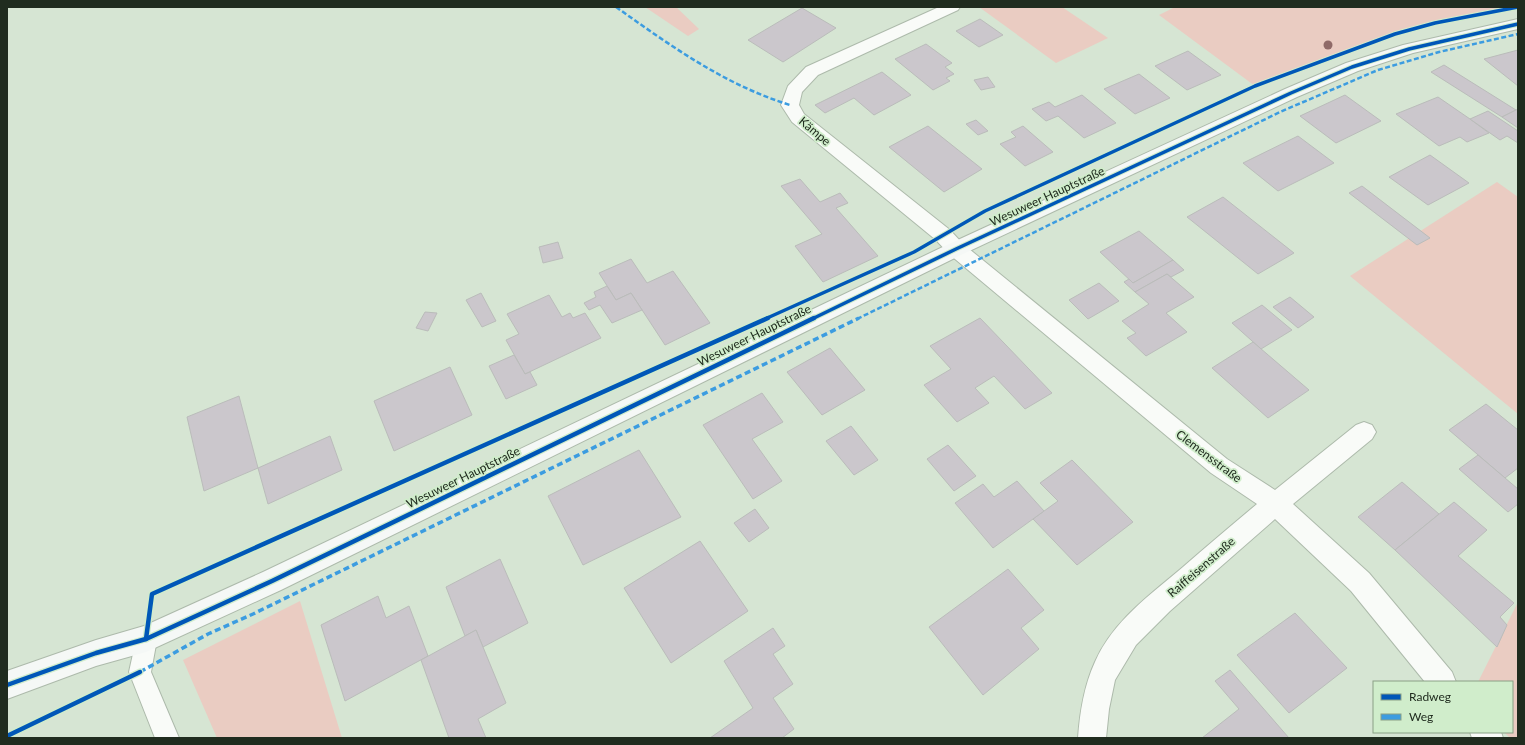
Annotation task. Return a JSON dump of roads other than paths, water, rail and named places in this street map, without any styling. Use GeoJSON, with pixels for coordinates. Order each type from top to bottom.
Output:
{"type":"FeatureCollection","features":[{"type":"Feature","properties":{"kind":"main road","name":"Wesuweer Hauptstraße"},"geometry":{"type":"LineString","coordinates":[[7,685],[96,653],[146,639],[272,581],[956,249],[1291,93],[1352,67],[1409,49],[1518,24]]}},
{"type":"Feature","properties":{"kind":"street","name":"Kämpe"},"geometry":{"type":"LineString","coordinates":[[952,7],[812,71],[794,90],[790,105],[798,118],[943,235],[956,249]]}},
{"type":"Feature","properties":{"kind":"street","name":"Clemensstraße"},"geometry":{"type":"LineString","coordinates":[[956,249],[1219,466],[1275,503],[1360,582],[1441,681]]}},
{"type":"Feature","properties":{"kind":"street","name":"Raiffeisenstraße"},"geometry":{"type":"LineString","coordinates":[[1092,738],[1096,698],[1102,678],[1109,662],[1130,629],[1275,503],[1364,432]]}},
{"type":"Feature","properties":{"kind":"lane"},"geometry":{"type":"LineString","coordinates":[[146,639],[140,672],[166,738]]}}]}
